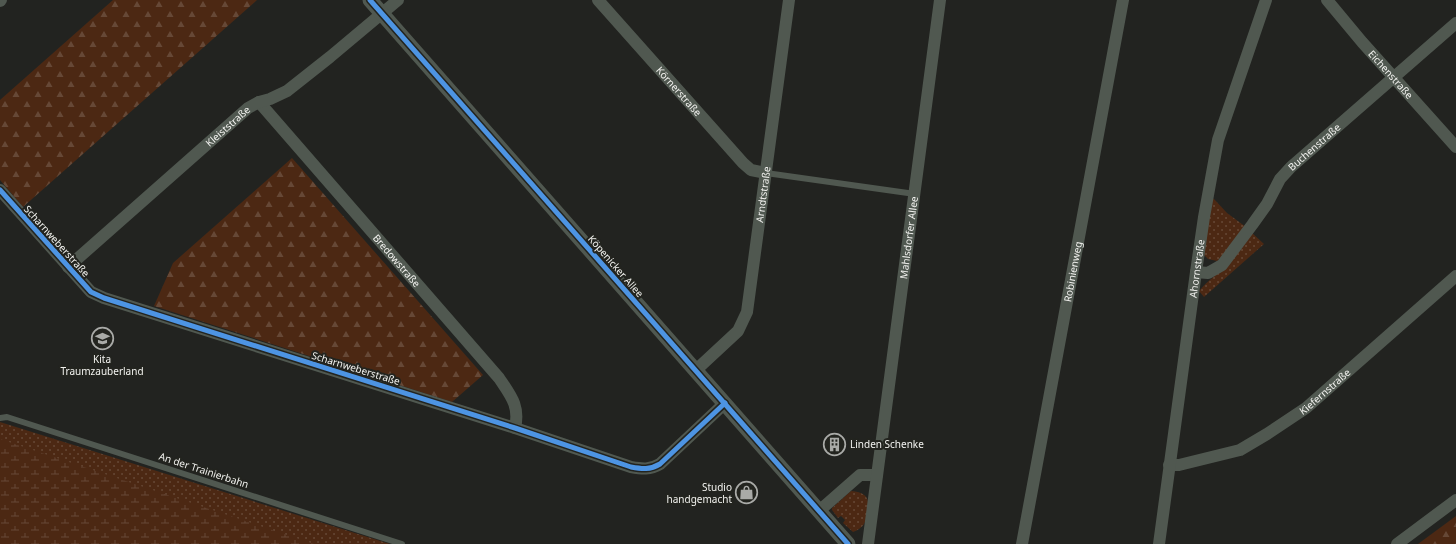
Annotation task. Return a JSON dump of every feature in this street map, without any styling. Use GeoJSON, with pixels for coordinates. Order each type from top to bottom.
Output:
{"type":"FeatureCollection","features":[{"type":"Feature","properties":{"kind":"street","name":"Köpenicker Allee"},"geometry":{"type":"LineString","coordinates":[[370,0],[848,544]]}},
{"type":"Feature","properties":{"kind":"street","name":"Kleiststraße"},"geometry":{"type":"LineString","coordinates":[[68,267],[248,108],[258,102],[270,99],[287,91],[398,0]]}},
{"type":"Feature","properties":{"kind":"street","name":"Körnerstraße"},"geometry":{"type":"LineString","coordinates":[[598,0],[743,163],[751,170],[766,173]]}},
{"type":"Feature","properties":{"kind":"street","name":"Arndtstraße"},"geometry":{"type":"LineString","coordinates":[[696,370],[738,331],[747,312],[789,0]]}},
{"type":"Feature","properties":{"kind":"street","name":"Mahlsdorfer Allee"},"geometry":{"type":"LineString","coordinates":[[868,544],[940,0]]}},
{"type":"Feature","properties":{"kind":"street","name":"Robinienweg"},"geometry":{"type":"LineString","coordinates":[[1022,544],[1123,0]]}},
{"type":"Feature","properties":{"kind":"street","name":"Ahornstraße"},"geometry":{"type":"LineString","coordinates":[[1159,544],[1204,216],[1218,140],[1266,0]]}},
{"type":"Feature","properties":{"kind":"street","name":"Eichenstraße"},"geometry":{"type":"LineString","coordinates":[[1327,0],[1456,147]]}},
{"type":"Feature","properties":{"kind":"street","name":"Buchenstraße"},"geometry":{"type":"LineString","coordinates":[[1196,272],[1208,273],[1222,265],[1267,204],[1280,179],[1291,167],[1453,26]]}},
{"type":"Feature","properties":{"kind":"street","name":"Bredowstraße"},"geometry":{"type":"LineString","coordinates":[[258,102],[499,378],[514,400],[518,417],[515,428]]}},
{"type":"Feature","properties":{"kind":"street","name":"Scharnweberstraße"},"geometry":{"type":"LineString","coordinates":[[0,190],[91,292],[104,298],[515,428],[631,467],[643,469],[652,468],[660,464],[725,403]]}},
{"type":"Feature","properties":{"kind":"street","name":"Kiefernstraße"},"geometry":{"type":"LineString","coordinates":[[1169,465],[1179,466],[1240,450],[1267,434],[1306,408],[1456,276]]}},
{"type":"Feature","properties":{"kind":"street"},"geometry":{"type":"LineString","coordinates":[[819,511],[860,475],[877,475]]}},
{"type":"Feature","properties":{"kind":"street"},"geometry":{"type":"LineString","coordinates":[[1397,544],[1456,500]]}},
{"type":"Feature","properties":{"kind":"lane"},"geometry":{"type":"LineString","coordinates":[[766,173],[915,194]]}},
{"type":"Feature","properties":{"kind":"lane","name":"An der Trainierbahn"},"geometry":{"type":"LineString","coordinates":[[0,418],[7,417],[402,544]]}},
{"type":"Feature","properties":{"kind":"green space"},"geometry":{"type":"Polygon","coordinates":[[[113,0],[257,0],[23,207],[0,180],[0,100],[113,0]]]}},
{"type":"Feature","properties":{"kind":"green space"},"geometry":{"type":"Polygon","coordinates":[[[292,158],[483,375],[452,402],[154,306],[173,263],[292,158]]]}},
{"type":"Feature","properties":{"kind":"green space"},"geometry":{"type":"Polygon","coordinates":[[[1211,198],[1214,199],[1227,213],[1246,227],[1222,257],[1217,261],[1208,259],[1204,255],[1211,198]]]}},
{"type":"Feature","properties":{"kind":"green space"},"geometry":{"type":"Polygon","coordinates":[[[1251,232],[1264,244],[1204,297],[1199,291],[1226,265],[1251,232]]]}},
{"type":"Feature","properties":{"kind":"green space"},"geometry":{"type":"Polygon","coordinates":[[[0,422],[390,544],[0,544],[0,422]]]}},
{"type":"Feature","properties":{"kind":"green space"},"geometry":{"type":"Polygon","coordinates":[[[0,439],[314,544],[0,544],[0,439]]]}},
{"type":"Feature","properties":{"kind":"green space"},"geometry":{"type":"Polygon","coordinates":[[[851,491],[863,494],[866,496],[868,502],[868,511],[864,524],[860,529],[853,532],[843,523],[845,520],[841,516],[838,518],[832,510],[832,508],[851,491]]]}},
{"type":"Feature","properties":{"kind":"green space"},"geometry":{"type":"Polygon","coordinates":[[[1456,516],[1456,544],[1418,544],[1456,516]]]}},
{"type":"Feature","properties":{"kind":"cycle path"},"geometry":{"type":"LineString","coordinates":[[370,0],[848,544]]}},
{"type":"Feature","properties":{"kind":"cycle path"},"geometry":{"type":"LineString","coordinates":[[0,190],[91,292],[104,298],[515,428],[631,467],[646,468],[660,464],[725,403]]}},
{"type":"Feature","properties":{"kind":"place","name":"Kita Traumzauberland"},"geometry":{"type":"Point","coordinates":[102,339]}},
{"type":"Feature","properties":{"kind":"place","name":"Linden Schenke"},"geometry":{"type":"Point","coordinates":[834,444]}},
{"type":"Feature","properties":{"kind":"place","name":"Studio handgemacht"},"geometry":{"type":"Point","coordinates":[747,493]}}]}
